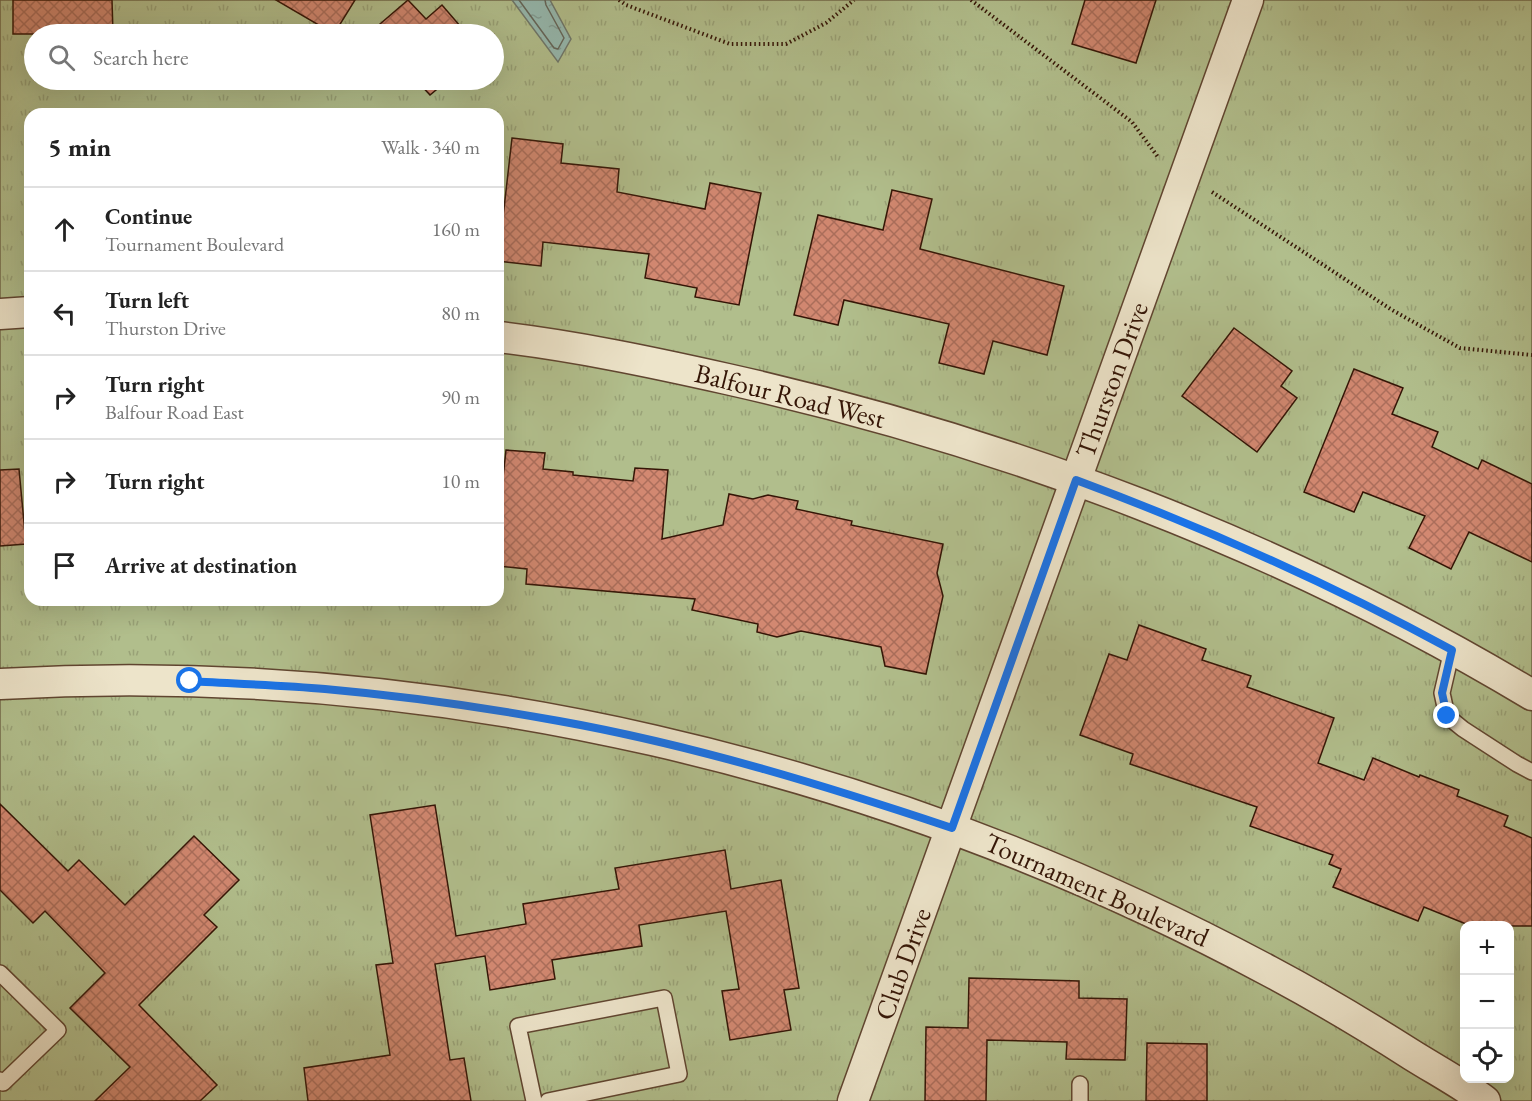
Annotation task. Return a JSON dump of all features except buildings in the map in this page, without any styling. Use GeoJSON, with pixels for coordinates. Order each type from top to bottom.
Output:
{"type":"FeatureCollection","features":[{"type":"Feature","properties":{"kind":"street","name":"Thurston Drive"},"geometry":{"type":"LineString","coordinates":[[952,828],[1248,0]]}},
{"type":"Feature","properties":{"kind":"street"},"geometry":{"type":"LineString","coordinates":[[0,314],[24,312]]}},
{"type":"Feature","properties":{"kind":"street","name":"Balfour Road West"},"geometry":{"type":"LineString","coordinates":[[504,338],[656,363],[798,395],[938,434],[1076,480],[1138,503],[1272,560],[1403,623],[1532,695]]}},
{"type":"Feature","properties":{"kind":"street","name":"Tournament Boulevard"},"geometry":{"type":"LineString","coordinates":[[0,684],[54,681],[190,681],[325,689],[437,702],[560,721],[693,749],[823,785],[952,828],[1104,889],[1211,940],[1331,1004],[1485,1101]]}},
{"type":"Feature","properties":{"kind":"street","name":"Club Drive"},"geometry":{"type":"LineString","coordinates":[[853,1101],[952,828]]}},
{"type":"Feature","properties":{"kind":"lane"},"geometry":{"type":"LineString","coordinates":[[1452,650],[1442,693],[1447,716],[1463,729],[1532,772]]}},
{"type":"Feature","properties":{"kind":"lane"},"geometry":{"type":"LineString","coordinates":[[0,973],[58,1030],[3,1083],[0,1080]]}},
{"type":"Feature","properties":{"kind":"lane"},"geometry":{"type":"LineString","coordinates":[[534,1101],[518,1026],[664,998],[679,1074],[548,1101]]}},
{"type":"Feature","properties":{"kind":"lane"},"geometry":{"type":"LineString","coordinates":[[1080,1084],[1080,1101]]}},
{"type":"Feature","properties":{"kind":"path"},"geometry":{"type":"LineString","coordinates":[[619,0],[730,44],[786,44],[826,23],[854,0]]}},
{"type":"Feature","properties":{"kind":"path"},"geometry":{"type":"LineString","coordinates":[[971,0],[1132,122],[1162,163],[1186,175],[1392,310],[1460,348],[1532,354]]}},
{"type":"Feature","properties":{"kind":"green space"},"geometry":{"type":"Polygon","coordinates":[[[0,0],[1532,0],[1532,1101],[0,1101],[0,0]]]}},
{"type":"Feature","properties":{"kind":"water"},"geometry":{"type":"Polygon","coordinates":[[[512,0],[550,0],[571,39],[558,62],[512,0]]]}},
{"type":"Feature","properties":{"kind":"route"},"geometry":{"type":"LineString","coordinates":[[190,681],[325,689],[426,700],[560,721],[693,749],[823,785],[952,828],[1076,480],[1138,503],[1272,560],[1403,623],[1452,650],[1442,693],[1447,716]]}}]}
